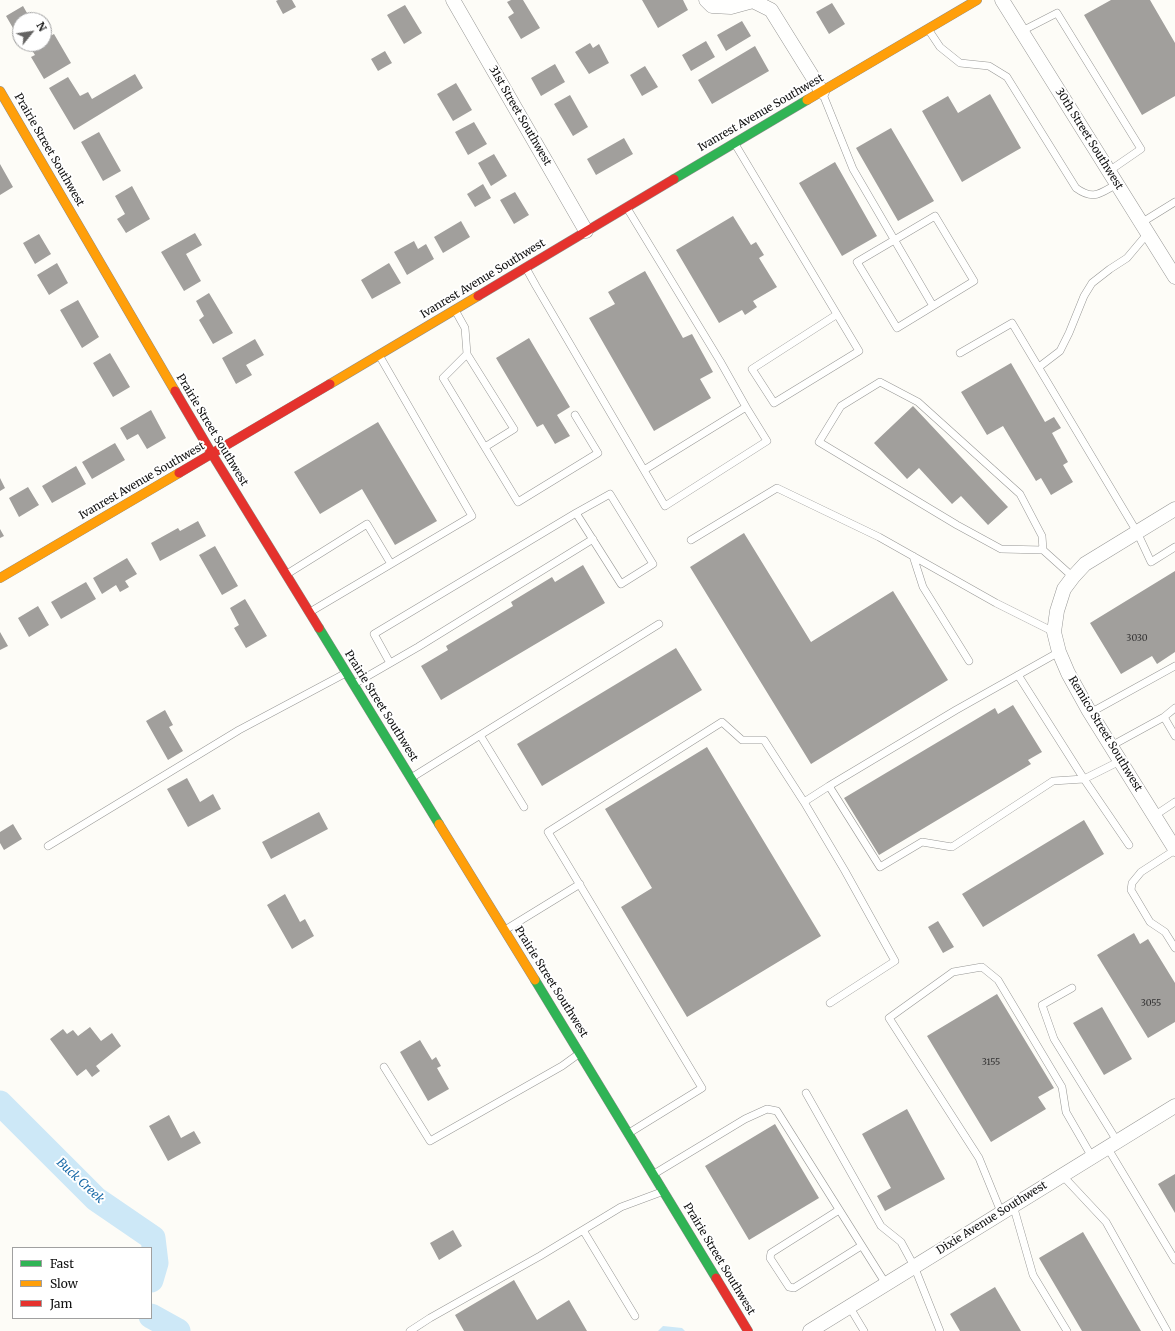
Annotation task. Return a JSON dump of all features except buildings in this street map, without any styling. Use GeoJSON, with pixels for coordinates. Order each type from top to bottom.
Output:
{"type":"FeatureCollection","features":[{"type":"Feature","properties":{"kind":"street","name":"31st Street Southwest"},"geometry":{"type":"LineString","coordinates":[[452,0],[586,231]]}},
{"type":"Feature","properties":{"kind":"street"},"geometry":{"type":"LineString","coordinates":[[706,0],[712,6],[725,7],[731,7],[753,1],[771,10],[822,92]]}},
{"type":"Feature","properties":{"kind":"street","name":"Ivanrest Avenue Southwest"},"geometry":{"type":"LineString","coordinates":[[0,578],[212,454],[928,29],[961,4],[977,0]]}},
{"type":"Feature","properties":{"kind":"street","name":"30th Street Southwest"},"geometry":{"type":"LineString","coordinates":[[1002,0],[1175,277]]}},
{"type":"Feature","properties":{"kind":"street","name":"Prairie Street Southwest"},"geometry":{"type":"LineString","coordinates":[[0,91],[212,454],[629,1133],[748,1331]]}},
{"type":"Feature","properties":{"kind":"street","name":"Remico Street Southwest"},"geometry":{"type":"LineString","coordinates":[[1175,509],[1085,564],[1064,589],[1057,611],[1054,632],[1059,652],[1068,673],[1090,713],[1175,850]]}},
{"type":"Feature","properties":{"kind":"street","name":"Dixie Avenue Southwest"},"geometry":{"type":"LineString","coordinates":[[810,1331],[1175,1106]]}},
{"type":"Feature","properties":{"kind":"lane"},"geometry":{"type":"LineString","coordinates":[[1022,31],[1057,13],[1141,149],[1108,171]]}},
{"type":"Feature","properties":{"kind":"lane"},"geometry":{"type":"LineString","coordinates":[[928,29],[940,47],[960,63],[989,66],[1007,77],[1076,188],[1086,195],[1097,195],[1117,184]]}},
{"type":"Feature","properties":{"kind":"lane"},"geometry":{"type":"LineString","coordinates":[[822,92],[852,169],[933,306]]}},
{"type":"Feature","properties":{"kind":"lane"},"geometry":{"type":"LineString","coordinates":[[734,144],[859,351],[774,403],[752,369],[836,315]]}},
{"type":"Feature","properties":{"kind":"lane"},"geometry":{"type":"LineString","coordinates":[[1039,367],[1060,351],[1084,296],[1092,283],[1127,258],[1144,228],[1175,202]]}},
{"type":"Feature","properties":{"kind":"lane"},"geometry":{"type":"LineString","coordinates":[[526,267],[665,506],[767,441],[627,207]]}},
{"type":"Feature","properties":{"kind":"lane"},"geometry":{"type":"LineString","coordinates":[[935,216],[974,281],[933,306],[897,328],[857,262],[935,216]]}},
{"type":"Feature","properties":{"kind":"lane"},"geometry":{"type":"LineString","coordinates":[[455,310],[465,328],[467,354],[514,429],[485,447]]}},
{"type":"Feature","properties":{"kind":"lane"},"geometry":{"type":"LineString","coordinates":[[960,353],[1012,323],[1137,532],[1151,562],[1175,547]]}},
{"type":"Feature","properties":{"kind":"lane"},"geometry":{"type":"LineString","coordinates":[[467,354],[443,378],[518,502],[598,453],[575,415]]}},
{"type":"Feature","properties":{"kind":"lane"},"geometry":{"type":"LineString","coordinates":[[309,612],[472,516],[379,355]]}},
{"type":"Feature","properties":{"kind":"lane"},"geometry":{"type":"LineString","coordinates":[[1043,550],[1042,536],[1020,494],[918,402],[880,382],[841,406],[819,442],[956,525],[1001,549],[1043,550],[1073,577]]}},
{"type":"Feature","properties":{"kind":"lane"},"geometry":{"type":"LineString","coordinates":[[644,470],[746,406]]}},
{"type":"Feature","properties":{"kind":"lane"},"geometry":{"type":"LineString","coordinates":[[691,540],[777,488],[879,537],[996,603],[1054,632]]}},
{"type":"Feature","properties":{"kind":"lane"},"geometry":{"type":"LineString","coordinates":[[390,663],[374,634],[576,513],[610,494],[653,564],[621,584],[576,513]]}},
{"type":"Feature","properties":{"kind":"lane"},"geometry":{"type":"LineString","coordinates":[[286,575],[368,524],[391,564]]}},
{"type":"Feature","properties":{"kind":"lane"},"geometry":{"type":"LineString","coordinates":[[354,685],[593,539]]}},
{"type":"Feature","properties":{"kind":"lane"},"geometry":{"type":"LineString","coordinates":[[913,556],[923,587],[969,661]]}},
{"type":"Feature","properties":{"kind":"lane"},"geometry":{"type":"LineString","coordinates":[[411,778],[660,624]]}},
{"type":"Feature","properties":{"kind":"lane"},"geometry":{"type":"LineString","coordinates":[[804,802],[956,710],[1059,652]]}},
{"type":"Feature","properties":{"kind":"lane"},"geometry":{"type":"LineString","coordinates":[[1090,713],[1175,666]]}},
{"type":"Feature","properties":{"kind":"lane"},"geometry":{"type":"LineString","coordinates":[[48,846],[239,730],[346,672]]}},
{"type":"Feature","properties":{"kind":"lane"},"geometry":{"type":"LineString","coordinates":[[1018,675],[1084,779],[1129,845]]}},
{"type":"Feature","properties":{"kind":"lane"},"geometry":{"type":"LineString","coordinates":[[1111,746],[1164,717],[1175,708]]}},
{"type":"Feature","properties":{"kind":"lane"},"geometry":{"type":"LineString","coordinates":[[1164,717],[1175,736]]}},
{"type":"Feature","properties":{"kind":"lane"},"geometry":{"type":"LineString","coordinates":[[629,1133],[702,1088],[548,832],[722,722],[742,740],[764,740],[804,802],[845,871],[895,961],[830,1003]]}},
{"type":"Feature","properties":{"kind":"lane"},"geometry":{"type":"LineString","coordinates":[[480,735],[524,807]]}},
{"type":"Feature","properties":{"kind":"lane"},"geometry":{"type":"LineString","coordinates":[[829,786],[880,867],[922,842],[952,847],[1053,781],[1084,779],[1120,761]]}},
{"type":"Feature","properties":{"kind":"lane"},"geometry":{"type":"LineString","coordinates":[[1154,816],[1175,802]]}},
{"type":"Feature","properties":{"kind":"lane"},"geometry":{"type":"LineString","coordinates":[[1175,850],[1141,872],[1132,882],[1131,890],[1150,922],[1165,932],[1175,948]]}},
{"type":"Feature","properties":{"kind":"lane"},"geometry":{"type":"LineString","coordinates":[[504,930],[580,884]]}},
{"type":"Feature","properties":{"kind":"lane"},"geometry":{"type":"LineString","coordinates":[[1067,1331],[1033,1275],[1007,1209],[979,1158],[889,1018],[953,972],[982,967],[998,980],[1062,1087],[1066,1112],[1092,1157]]}},
{"type":"Feature","properties":{"kind":"lane"},"geometry":{"type":"LineString","coordinates":[[1072,988],[1042,1005],[1054,1039],[1175,1260]]}},
{"type":"Feature","properties":{"kind":"lane"},"geometry":{"type":"LineString","coordinates":[[384,1067],[430,1141],[562,1066],[580,1053]]}},
{"type":"Feature","properties":{"kind":"lane"},"geometry":{"type":"LineString","coordinates":[[806,1093],[881,1226],[901,1242],[914,1266],[940,1331]]}},
{"type":"Feature","properties":{"kind":"lane"},"geometry":{"type":"LineString","coordinates":[[654,1174],[745,1119],[767,1109],[777,1111],[886,1284]]}},
{"type":"Feature","properties":{"kind":"lane"},"geometry":{"type":"LineString","coordinates":[[1062,1175],[1106,1222],[1167,1331]]}},
{"type":"Feature","properties":{"kind":"lane"},"geometry":{"type":"LineString","coordinates":[[410,1331],[620,1207],[664,1191]]}},
{"type":"Feature","properties":{"kind":"lane"},"geometry":{"type":"LineString","coordinates":[[839,1210],[771,1253],[770,1258],[789,1287],[794,1288],[861,1246]]}},
{"type":"Feature","properties":{"kind":"lane"},"geometry":{"type":"LineString","coordinates":[[582,1230],[635,1316]]}},
{"type":"Feature","properties":{"kind":"lane"},"geometry":{"type":"LineString","coordinates":[[849,1306],[864,1331]]}},
{"type":"Feature","properties":{"kind":"water"},"geometry":{"type":"Polygon","coordinates":[[[663,1326],[682,1328],[685,1331],[658,1331],[663,1326]]]}},
{"type":"Feature","properties":{"kind":"waterway","name":"Buck Creek"},"geometry":{"type":"LineString","coordinates":[[0,1103],[96,1199],[153,1238],[156,1263],[152,1277]]}},
{"type":"Feature","properties":{"kind":"waterway","name":"Buck Creek"},"geometry":{"type":"LineString","coordinates":[[152,1317],[178,1331]]}},
{"type":"Feature","properties":{"kind":"traffic: fast"},"geometry":{"type":"LineString","coordinates":[[674,179],[807,100]]}},
{"type":"Feature","properties":{"kind":"traffic: fast"},"geometry":{"type":"LineString","coordinates":[[319,628],[439,824]]}},
{"type":"Feature","properties":{"kind":"traffic: fast"},"geometry":{"type":"LineString","coordinates":[[535,980],[716,1278]]}},
{"type":"Feature","properties":{"kind":"traffic: slow"},"geometry":{"type":"LineString","coordinates":[[807,100],[977,0]]}},
{"type":"Feature","properties":{"kind":"traffic: slow"},"geometry":{"type":"LineString","coordinates":[[0,91],[175,391]]}},
{"type":"Feature","properties":{"kind":"traffic: slow"},"geometry":{"type":"LineString","coordinates":[[330,384],[478,296]]}},
{"type":"Feature","properties":{"kind":"traffic: slow"},"geometry":{"type":"LineString","coordinates":[[0,578],[179,473]]}},
{"type":"Feature","properties":{"kind":"traffic: slow"},"geometry":{"type":"LineString","coordinates":[[439,824],[535,980]]}},
{"type":"Feature","properties":{"kind":"traffic: jam"},"geometry":{"type":"LineString","coordinates":[[478,296],[674,179]]}},
{"type":"Feature","properties":{"kind":"traffic: jam"},"geometry":{"type":"LineString","coordinates":[[179,473],[330,384]]}},
{"type":"Feature","properties":{"kind":"traffic: jam"},"geometry":{"type":"LineString","coordinates":[[175,391],[319,628]]}},
{"type":"Feature","properties":{"kind":"traffic: jam"},"geometry":{"type":"LineString","coordinates":[[716,1278],[748,1331]]}}]}
